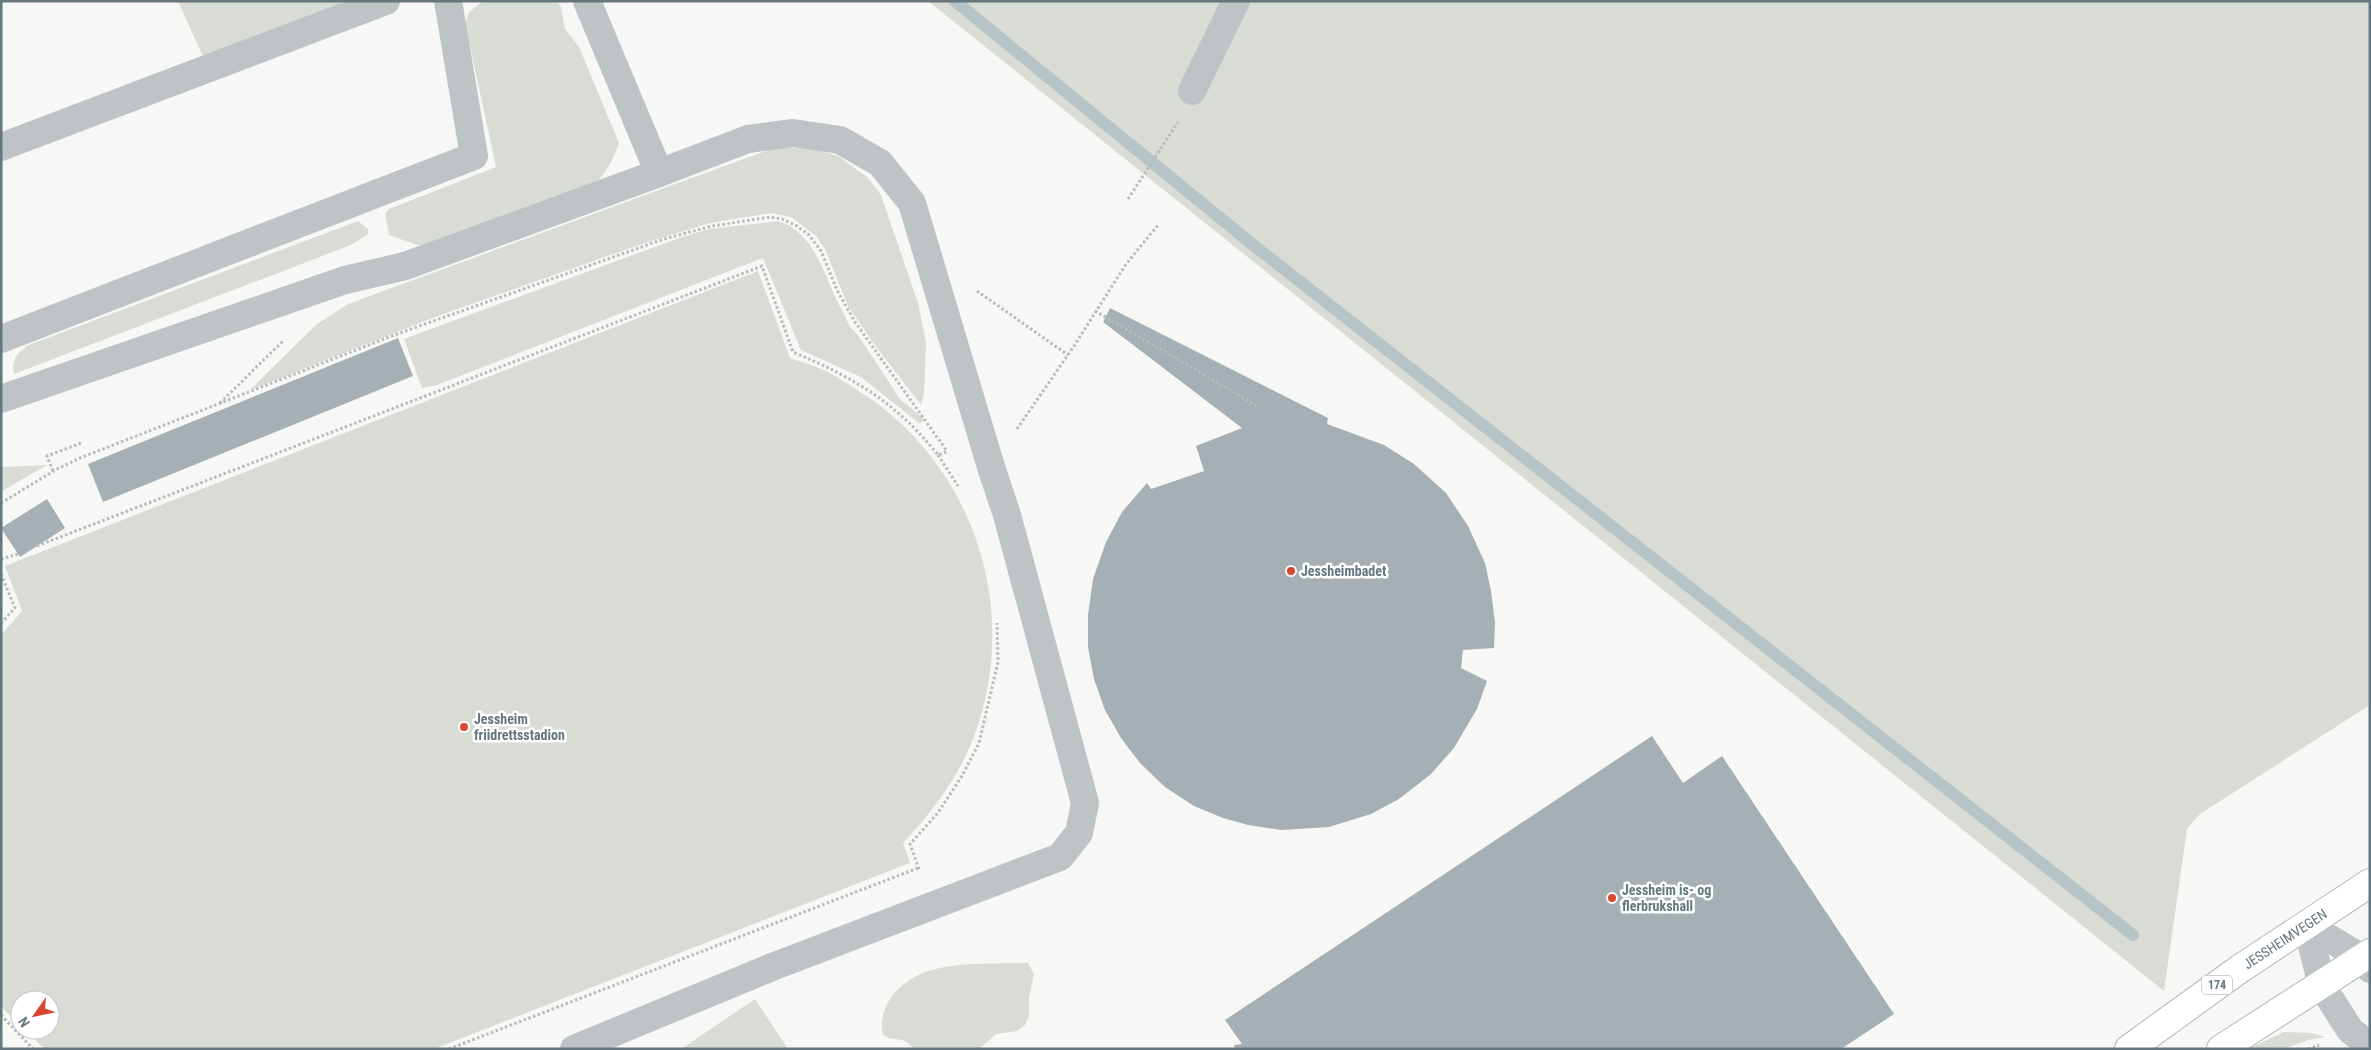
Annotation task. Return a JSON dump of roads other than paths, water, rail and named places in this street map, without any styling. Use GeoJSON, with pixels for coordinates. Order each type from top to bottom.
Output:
{"type":"FeatureCollection","features":[{"type":"Feature","properties":{"kind":"main road","name":"JESSHEIMVEGEN"},"geometry":{"type":"LineString","coordinates":[[2129,1049],[2240,968],[2370,883]]}},
{"type":"Feature","properties":{"kind":"main road"},"geometry":{"type":"LineString","coordinates":[[2221,1049],[2367,960]]}},
{"type":"Feature","properties":{"kind":"street"},"geometry":{"type":"LineString","coordinates":[[1,147],[386,1]]}},
{"type":"Feature","properties":{"kind":"street"},"geometry":{"type":"LineString","coordinates":[[1,339],[474,156],[448,1]]}},
{"type":"Feature","properties":{"kind":"street"},"geometry":{"type":"LineString","coordinates":[[587,1],[659,173]]}},
{"type":"Feature","properties":{"kind":"street"},"geometry":{"type":"LineString","coordinates":[[1192,91],[1236,1]]}},
{"type":"Feature","properties":{"kind":"street"},"geometry":{"type":"LineString","coordinates":[[1,399],[345,280],[405,266],[748,139],[793,133],[840,140],[880,163],[912,203],[990,467],[1007,515],[1085,803],[1079,833],[1060,857],[772,967],[574,1049]]}},
{"type":"Feature","properties":{"kind":"street"},"geometry":{"type":"LineString","coordinates":[[2307,925],[2367,960]]}},
{"type":"Feature","properties":{"kind":"street"},"geometry":{"type":"LineString","coordinates":[[2307,925],[2322,986],[2350,1030],[2370,1046]]}},
{"type":"Feature","properties":{"kind":"waterway"},"geometry":{"type":"LineString","coordinates":[[955,1],[1252,244],[2133,935]]}},
{"type":"Feature","properties":{"kind":"place","name":"Jessheimbadet"},"geometry":{"type":"Point","coordinates":[1291,571]}},
{"type":"Feature","properties":{"kind":"place","name":"Jessheim friidrettsstadion"},"geometry":{"type":"Point","coordinates":[464,727]}},
{"type":"Feature","properties":{"kind":"place","name":"Jessheim is- og flerbrukshall"},"geometry":{"type":"Point","coordinates":[1612,898]}}]}
